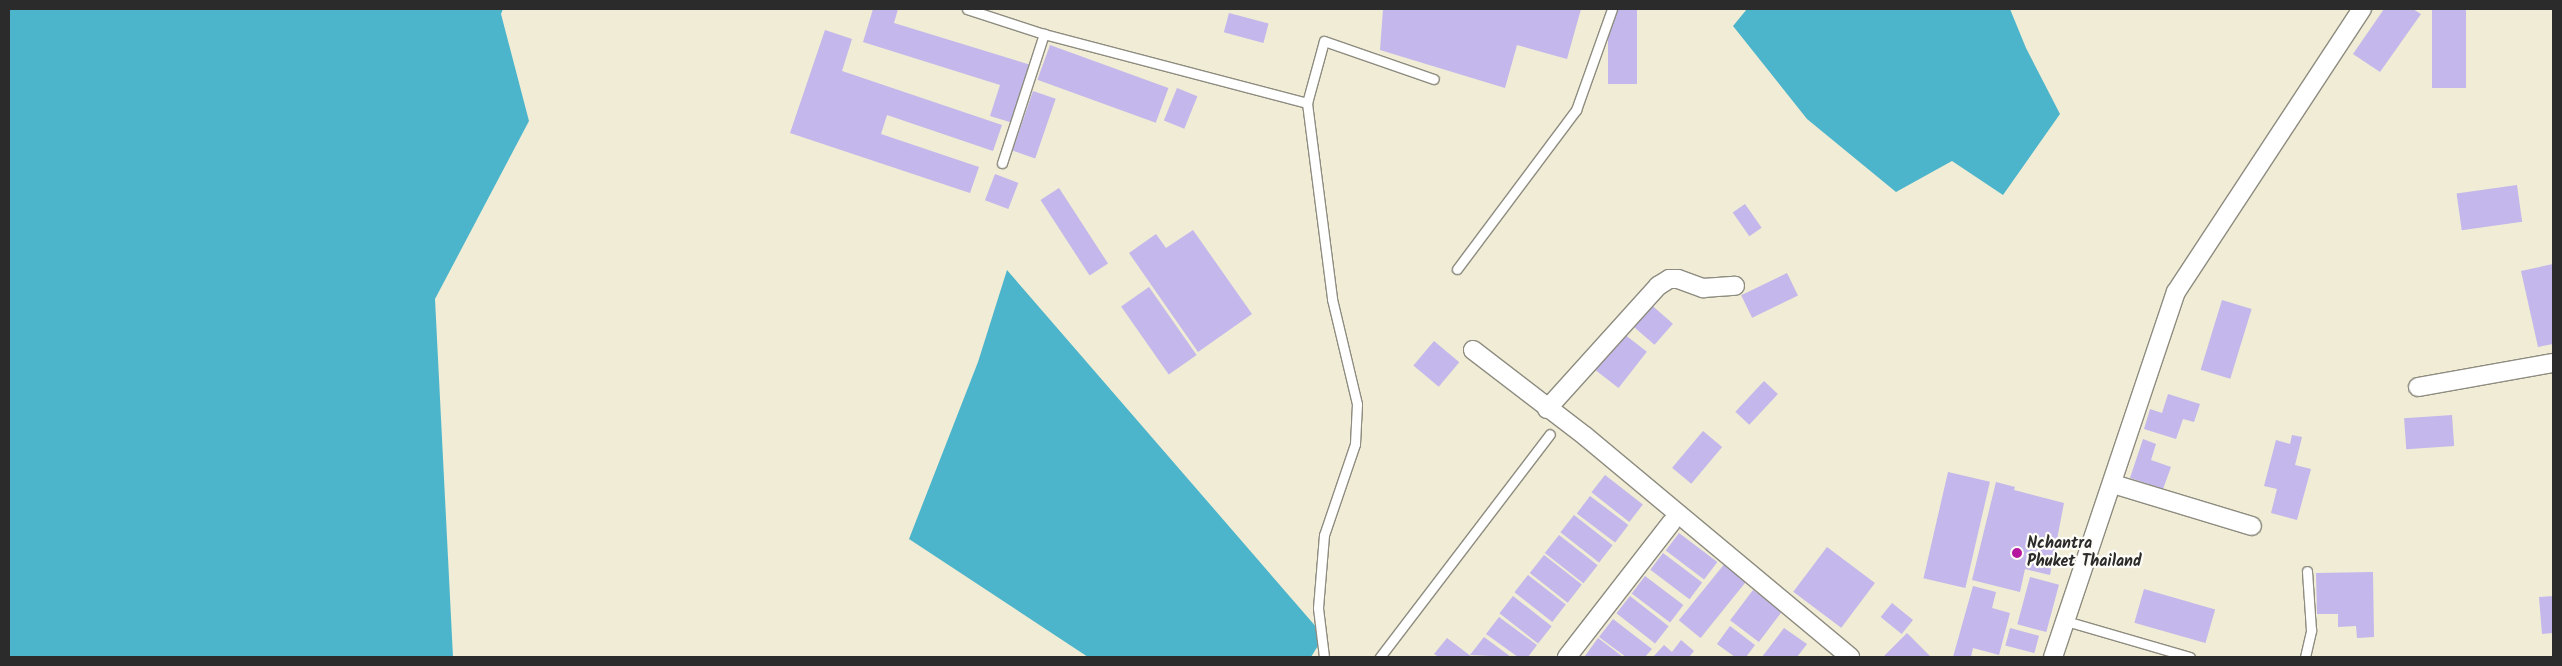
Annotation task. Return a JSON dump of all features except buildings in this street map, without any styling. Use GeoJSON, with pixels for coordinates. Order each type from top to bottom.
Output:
{"type":"FeatureCollection","features":[{"type":"Feature","properties":{"kind":"street"},"geometry":{"type":"LineString","coordinates":[[2053,657],[2113,484],[2176,292],[2362,9]]}},
{"type":"Feature","properties":{"kind":"street"},"geometry":{"type":"LineString","coordinates":[[1547,409],[1663,283],[1678,279],[1703,288],[1735,286]]}},
{"type":"Feature","properties":{"kind":"street"},"geometry":{"type":"LineString","coordinates":[[1473,350],[1547,409],[1585,436],[1850,657]]}},
{"type":"Feature","properties":{"kind":"street"},"geometry":{"type":"LineString","coordinates":[[2418,387],[2553,363]]}},
{"type":"Feature","properties":{"kind":"street"},"geometry":{"type":"LineString","coordinates":[[2113,484],[2252,526]]}},
{"type":"Feature","properties":{"kind":"street"},"geometry":{"type":"LineString","coordinates":[[1567,657],[1671,524]]}},
{"type":"Feature","properties":{"kind":"lane"},"geometry":{"type":"LineString","coordinates":[[966,9],[1044,34],[1307,103]]}},
{"type":"Feature","properties":{"kind":"lane"},"geometry":{"type":"LineString","coordinates":[[1457,269],[1576,110],[1612,9]]}},
{"type":"Feature","properties":{"kind":"lane"},"geometry":{"type":"LineString","coordinates":[[1002,163],[1044,34]]}},
{"type":"Feature","properties":{"kind":"lane"},"geometry":{"type":"LineString","coordinates":[[1324,657],[1318,608],[1324,535],[1355,444],[1357,404],[1332,299],[1307,103],[1324,41],[1434,79]]}},
{"type":"Feature","properties":{"kind":"lane"},"geometry":{"type":"LineString","coordinates":[[1380,657],[1550,434]]}},
{"type":"Feature","properties":{"kind":"lane"},"geometry":{"type":"LineString","coordinates":[[2305,657],[2311,630],[2307,571]]}},
{"type":"Feature","properties":{"kind":"lane"},"geometry":{"type":"LineString","coordinates":[[2066,621],[2190,657]]}},
{"type":"Feature","properties":{"kind":"water"},"geometry":{"type":"Polygon","coordinates":[[[9,9],[503,9],[501,14],[529,121],[435,299],[453,657],[9,657],[9,9]]]}},
{"type":"Feature","properties":{"kind":"water"},"geometry":{"type":"Polygon","coordinates":[[[1747,9],[2010,9],[2026,48],[2060,114],[2003,195],[1952,161],[1896,192],[1807,119],[1733,26],[1747,9]]]}},
{"type":"Feature","properties":{"kind":"water"},"geometry":{"type":"Polygon","coordinates":[[[1007,270],[1324,636],[1311,657],[1088,657],[909,539],[978,362],[1007,270]]]}},
{"type":"Feature","properties":{"kind":"place","name":"Nchantra Phuket Thailand"},"geometry":{"type":"Point","coordinates":[2017,553]}}]}
